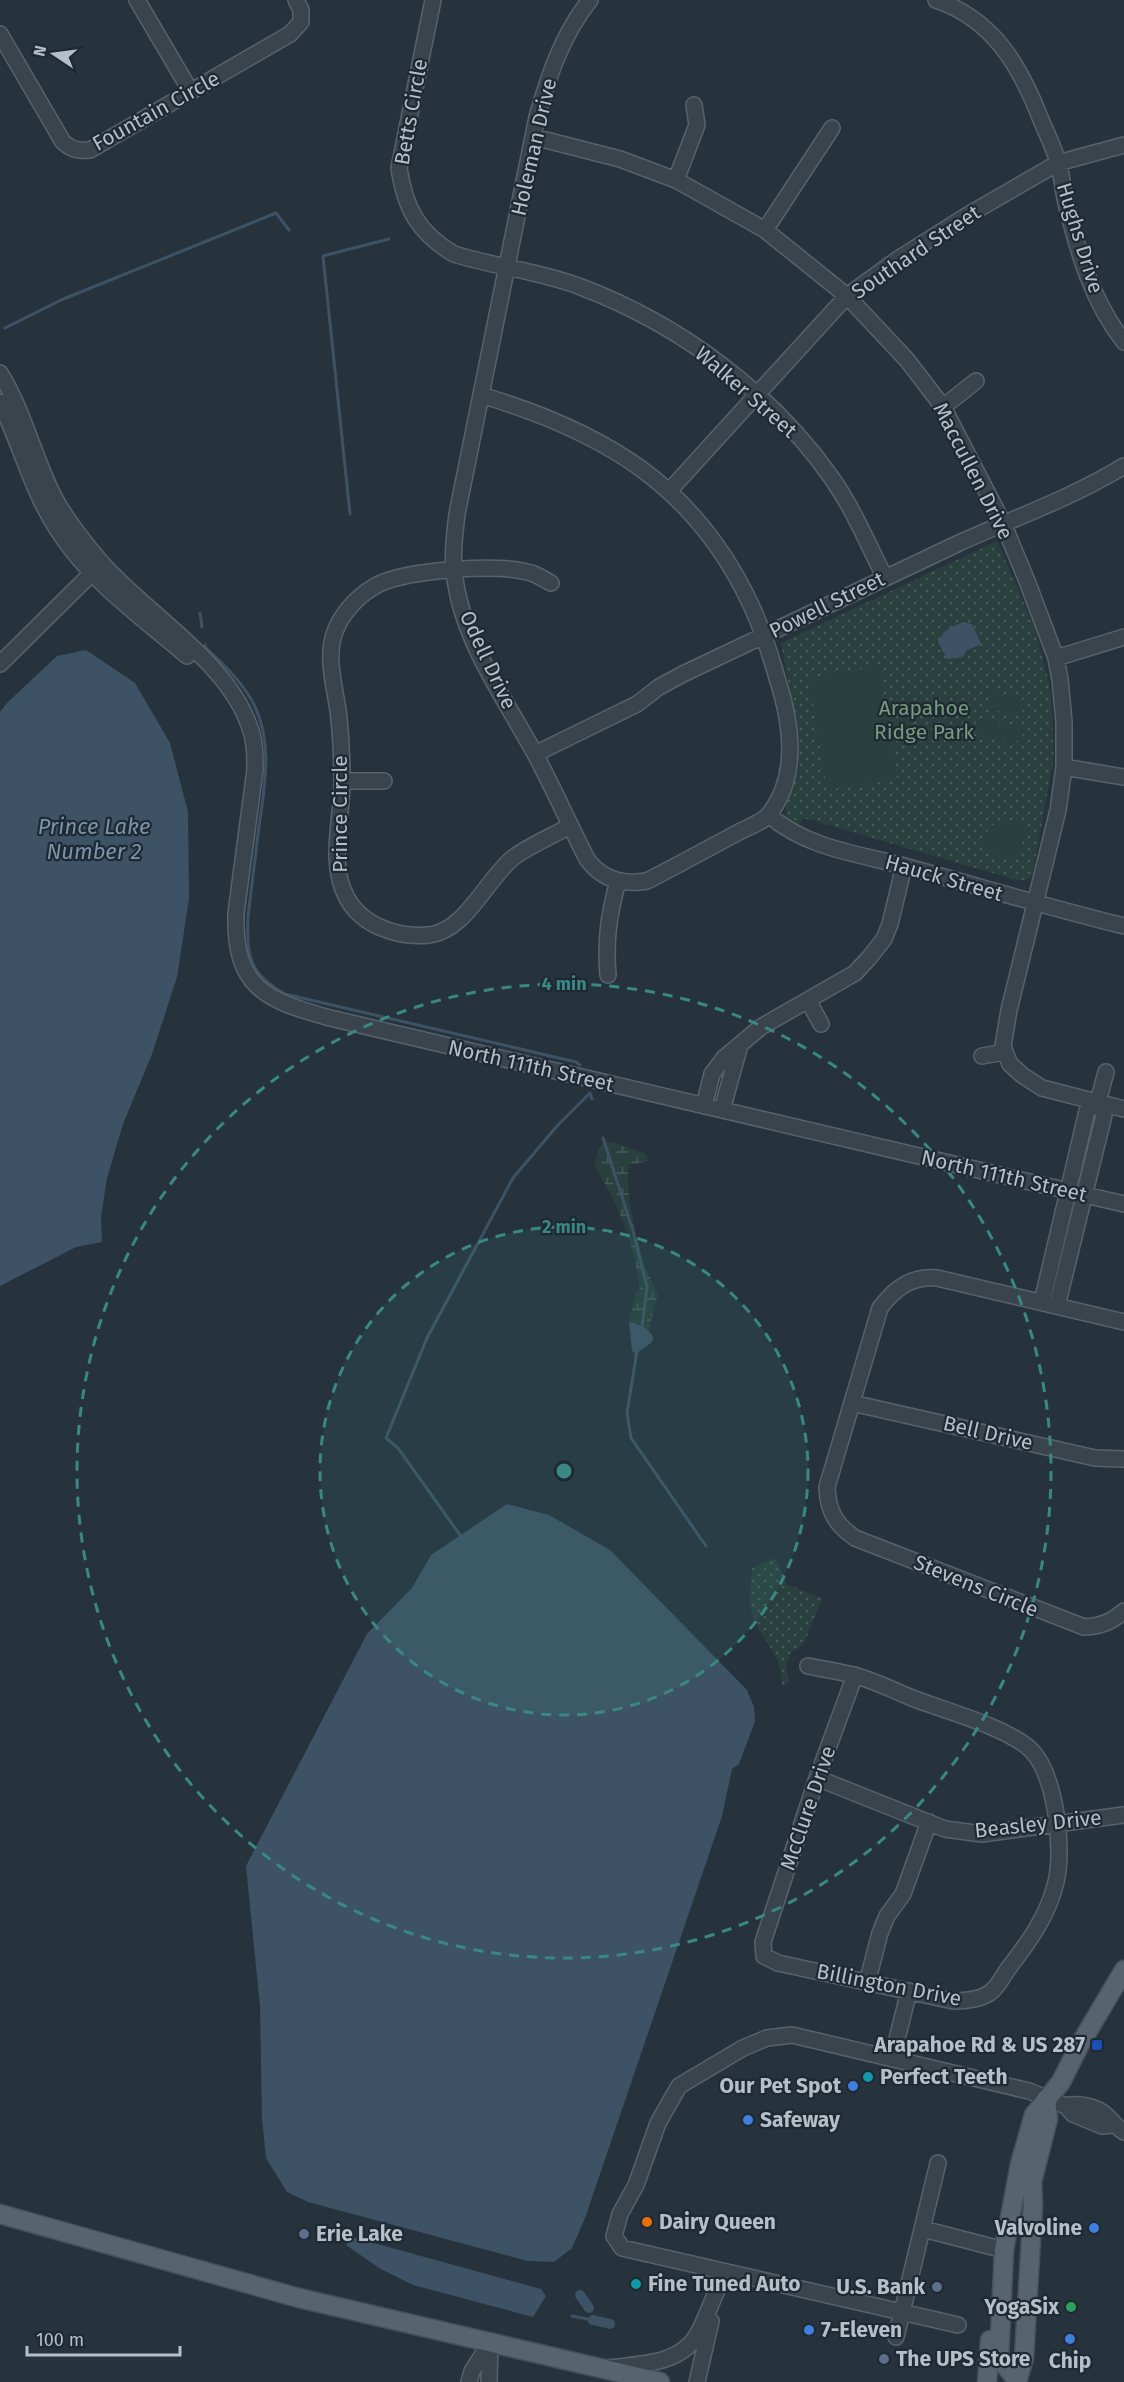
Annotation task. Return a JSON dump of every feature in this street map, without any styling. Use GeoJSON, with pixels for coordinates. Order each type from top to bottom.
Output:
{"type":"FeatureCollection","features":[{"type":"Feature","properties":{"kind":"main road"},"geometry":{"type":"LineString","coordinates":[[1017,2381],[999,2358],[1004,2250],[1020,2164],[1034,2115],[1061,2082],[1079,2046],[1124,1970]]}},
{"type":"Feature","properties":{"kind":"main road"},"geometry":{"type":"LineString","coordinates":[[1017,2381],[1024,2358],[1033,2205],[1032,2182],[1048,2119],[1046,2099]]}},
{"type":"Feature","properties":{"kind":"main road"},"geometry":{"type":"LineString","coordinates":[[0,2214],[299,2298],[660,2382]]}},
{"type":"Feature","properties":{"kind":"main road"},"geometry":{"type":"LineString","coordinates":[[987,2382],[990,2327],[1001,2307]]}},
{"type":"Feature","properties":{"kind":"street"},"geometry":{"type":"LineString","coordinates":[[137,0],[191,92]]}},
{"type":"Feature","properties":{"kind":"street","name":"Fountain Circle"},"geometry":{"type":"LineString","coordinates":[[0,34],[63,142],[70,148],[80,151],[90,150],[296,29],[301,22],[301,10],[296,0]]}},
{"type":"Feature","properties":{"kind":"street","name":"Betts Circle"},"geometry":{"type":"LineString","coordinates":[[433,0],[399,168],[402,189],[423,231],[437,244],[454,254],[475,260]]}},
{"type":"Feature","properties":{"kind":"street","name":"Holeman Drive"},"geometry":{"type":"LineString","coordinates":[[507,267],[547,79],[562,43],[590,0]]}},
{"type":"Feature","properties":{"kind":"street"},"geometry":{"type":"LineString","coordinates":[[936,0],[968,15],[993,36],[1012,58],[1026,83],[1058,163]]}},
{"type":"Feature","properties":{"kind":"street"},"geometry":{"type":"LineString","coordinates":[[676,180],[697,125],[694,105]]}},
{"type":"Feature","properties":{"kind":"street"},"geometry":{"type":"LineString","coordinates":[[765,230],[832,128]]}},
{"type":"Feature","properties":{"kind":"street","name":"Maccullen Drive"},"geometry":{"type":"LineString","coordinates":[[534,137],[620,159],[676,180],[765,230],[847,296],[907,360],[943,406],[1003,523],[1027,581],[1056,657],[1064,722],[1064,767],[1058,810],[1008,1019],[1005,1052]]}},
{"type":"Feature","properties":{"kind":"street","name":"Southard Street"},"geometry":{"type":"LineString","coordinates":[[670,490],[847,296],[957,222],[1058,163],[1124,145]]}},
{"type":"Feature","properties":{"kind":"street","name":"Hughs Drive"},"geometry":{"type":"LineString","coordinates":[[1058,163],[1066,203],[1095,297],[1124,342]]}},
{"type":"Feature","properties":{"kind":"street","name":"Walker Street"},"geometry":{"type":"LineString","coordinates":[[475,260],[579,286],[623,304],[669,329],[713,358],[756,395],[805,444],[849,505],[885,578]]}},
{"type":"Feature","properties":{"kind":"street","name":"Odell Drive"},"geometry":{"type":"LineString","coordinates":[[507,267],[457,514],[453,546],[454,570],[466,622],[483,661],[535,754],[570,826],[594,869],[605,877],[618,881]]}},
{"type":"Feature","properties":{"kind":"street"},"geometry":{"type":"LineString","coordinates":[[0,374],[23,418],[47,483],[97,568]]}},
{"type":"Feature","properties":{"kind":"street"},"geometry":{"type":"LineString","coordinates":[[943,406],[976,381]]}},
{"type":"Feature","properties":{"kind":"street"},"geometry":{"type":"LineString","coordinates":[[481,395],[527,409],[581,432],[632,462],[670,490],[712,537],[730,565],[764,636],[783,698],[791,755],[782,793],[769,815],[647,881],[632,883],[618,881],[609,914],[606,947],[608,975]]}},
{"type":"Feature","properties":{"kind":"street"},"geometry":{"type":"LineString","coordinates":[[0,402],[43,506],[59,533],[97,568]]}},
{"type":"Feature","properties":{"kind":"street","name":"Powell Street"},"geometry":{"type":"LineString","coordinates":[[535,754],[637,704],[659,687],[683,674],[1003,523],[1058,501],[1124,466]]}},
{"type":"Feature","properties":{"kind":"street"},"geometry":{"type":"LineString","coordinates":[[0,664],[97,568]]}},
{"type":"Feature","properties":{"kind":"street","name":"North 111th Street"},"geometry":{"type":"LineString","coordinates":[[97,568],[195,650],[244,711],[255,750],[254,789],[236,913],[235,937],[246,973],[257,986],[282,1002],[330,1018],[1124,1204]]}},
{"type":"Feature","properties":{"kind":"street","name":"Prince Circle"},"geometry":{"type":"LineString","coordinates":[[551,583],[532,573],[484,568],[399,577],[378,585],[360,596],[346,612],[336,630],[330,654],[339,718],[342,781],[337,866],[340,881],[347,899],[372,924],[409,935],[431,935],[442,931],[461,918],[493,879],[514,858],[570,826]]}},
{"type":"Feature","properties":{"kind":"street"},"geometry":{"type":"LineString","coordinates":[[1056,657],[1124,637]]}},
{"type":"Feature","properties":{"kind":"street"},"geometry":{"type":"LineString","coordinates":[[1064,767],[1124,777]]}},
{"type":"Feature","properties":{"kind":"street"},"geometry":{"type":"LineString","coordinates":[[342,781],[384,781]]}},
{"type":"Feature","properties":{"kind":"street","name":"Hauck Street"},"geometry":{"type":"LineString","coordinates":[[769,815],[780,825],[808,839],[839,850],[1124,926]]}},
{"type":"Feature","properties":{"kind":"street"},"geometry":{"type":"LineString","coordinates":[[704,1106],[712,1074],[724,1058],[761,1027],[855,973],[884,939],[890,924],[904,866]]}},
{"type":"Feature","properties":{"kind":"street"},"geometry":{"type":"LineString","coordinates":[[808,1000],[821,1024]]}},
{"type":"Feature","properties":{"kind":"street"},"geometry":{"type":"LineString","coordinates":[[722,1110],[740,1045]]}},
{"type":"Feature","properties":{"kind":"street"},"geometry":{"type":"LineString","coordinates":[[982,1056],[1005,1052],[1010,1064],[1042,1088],[1124,1109]]}},
{"type":"Feature","properties":{"kind":"street"},"geometry":{"type":"LineString","coordinates":[[1049,1304],[1076,1193],[1087,1112],[1098,1102],[1106,1072]]}},
{"type":"Feature","properties":{"kind":"street"},"geometry":{"type":"LineString","coordinates":[[852,1403],[880,1308],[897,1289],[912,1280],[924,1277],[937,1278],[1124,1322]]}},
{"type":"Feature","properties":{"kind":"street","name":"Bell Drive"},"geometry":{"type":"LineString","coordinates":[[852,1403],[1095,1458],[1124,1459]]}},
{"type":"Feature","properties":{"kind":"street","name":"Stevens Circle"},"geometry":{"type":"LineString","coordinates":[[852,1403],[827,1486],[827,1504],[841,1528],[855,1538],[1066,1622],[1084,1627],[1100,1626],[1124,1611]]}},
{"type":"Feature","properties":{"kind":"street","name":"Billington Drive"},"geometry":{"type":"LineString","coordinates":[[763,1942],[764,1956],[778,1963],[953,2001],[970,2001],[992,1992],[1028,1945],[1046,1912],[1056,1882],[1059,1849],[1056,1822],[1048,1782],[1032,1751],[1016,1740],[855,1675],[808,1666]]}},
{"type":"Feature","properties":{"kind":"street","name":"McClure Drive"},"geometry":{"type":"LineString","coordinates":[[763,1942],[817,1778],[855,1675]]}},
{"type":"Feature","properties":{"kind":"street","name":"Beasley Drive"},"geometry":{"type":"LineString","coordinates":[[817,1778],[945,1829],[982,1834],[1056,1822],[1124,1815]]}},
{"type":"Feature","properties":{"kind":"street"},"geometry":{"type":"LineString","coordinates":[[867,1983],[880,1933],[887,1916],[903,1894],[929,1822]]}},
{"type":"Feature","properties":{"kind":"street"},"geometry":{"type":"LineString","coordinates":[[892,2059],[909,1991]]}},
{"type":"Feature","properties":{"kind":"street"},"geometry":{"type":"LineString","coordinates":[[958,2325],[622,2248],[614,2236],[620,2214],[636,2185],[658,2123],[679,2086],[743,2048],[766,2038],[792,2035],[1029,2091],[1066,2106],[1073,2114],[1102,2126],[1119,2129]]}},
{"type":"Feature","properties":{"kind":"street"},"geometry":{"type":"LineString","coordinates":[[896,2337],[938,2163]]}},
{"type":"Feature","properties":{"kind":"street"},"geometry":{"type":"LineString","coordinates":[[922,2229],[1004,2250]]}},
{"type":"Feature","properties":{"kind":"street"},"geometry":{"type":"LineString","coordinates":[[697,2382],[722,2271]]}},
{"type":"Feature","properties":{"kind":"street"},"geometry":{"type":"LineString","coordinates":[[603,2369],[654,2362],[680,2353],[697,2336],[718,2288]]}},
{"type":"Feature","properties":{"kind":"street"},"geometry":{"type":"LineString","coordinates":[[469,2382],[472,2371],[489,2343]]}},
{"type":"Feature","properties":{"kind":"street"},"geometry":{"type":"LineString","coordinates":[[489,2343],[489,2382]]}},
{"type":"Feature","properties":{"kind":"green space","name":"Arapahoe Ridge Park"},"geometry":{"type":"Polygon","coordinates":[[[997,541],[1035,629],[1051,690],[1054,757],[1032,877],[1020,881],[804,818],[798,825],[786,816],[786,804],[797,774],[798,751],[781,643],[997,541]]]}},
{"type":"Feature","properties":{"kind":"green space"},"geometry":{"type":"Polygon","coordinates":[[[879,666],[897,779],[827,790],[809,678],[879,666]]]}},
{"type":"Feature","properties":{"kind":"green space"},"geometry":{"type":"Polygon","coordinates":[[[990,691],[1025,700],[1021,717],[986,708],[990,691]]]}},
{"type":"Feature","properties":{"kind":"green space"},"geometry":{"type":"Polygon","coordinates":[[[983,719],[1019,727],[1018,731],[1023,733],[1021,742],[1016,741],[1015,744],[979,735],[980,731],[974,730],[977,721],[982,722],[983,719]]]}},
{"type":"Feature","properties":{"kind":"green space"},"geometry":{"type":"Polygon","coordinates":[[[1005,820],[1019,823],[1025,829],[1018,860],[984,852],[988,831],[1005,820]]]}},
{"type":"Feature","properties":{"kind":"green space"},"geometry":{"type":"Polygon","coordinates":[[[604,1142],[616,1143],[646,1154],[648,1161],[628,1165],[628,1180],[635,1231],[645,1265],[658,1293],[649,1330],[642,1325],[629,1322],[635,1293],[640,1290],[624,1224],[594,1164],[604,1142]]]}},
{"type":"Feature","properties":{"kind":"green space"},"geometry":{"type":"Polygon","coordinates":[[[775,1558],[787,1584],[822,1598],[804,1644],[791,1653],[786,1666],[789,1682],[782,1686],[779,1662],[758,1628],[749,1605],[752,1568],[775,1558]]]}},
{"type":"Feature","properties":{"kind":"water"},"geometry":{"type":"Polygon","coordinates":[[[964,622],[972,624],[981,644],[966,651],[963,657],[947,659],[938,642],[946,631],[964,622]]]}},
{"type":"Feature","properties":{"kind":"water","name":"Prince Lake Number 2"},"geometry":{"type":"Polygon","coordinates":[[[86,650],[135,683],[170,743],[188,812],[189,899],[177,977],[152,1054],[123,1124],[107,1178],[101,1216],[102,1242],[76,1247],[0,1286],[0,712],[57,656],[86,650]]]}},
{"type":"Feature","properties":{"kind":"water"},"geometry":{"type":"Polygon","coordinates":[[[629,1322],[646,1328],[653,1337],[652,1342],[636,1354],[632,1351],[629,1322]]]}},
{"type":"Feature","properties":{"kind":"water","name":"Erie Lake"},"geometry":{"type":"Polygon","coordinates":[[[507,1504],[549,1515],[610,1550],[747,1690],[754,1707],[755,1721],[739,1764],[732,1769],[722,1816],[585,2218],[572,2248],[554,2262],[528,2261],[308,2202],[287,2192],[266,2158],[262,2118],[260,2006],[246,1866],[367,1634],[412,1588],[431,1555],[507,1504]]]}},
{"type":"Feature","properties":{"kind":"water"},"geometry":{"type":"Polygon","coordinates":[[[352,2237],[541,2289],[546,2296],[533,2317],[413,2285],[379,2268],[346,2245],[352,2237]]]}},
{"type":"Feature","properties":{"kind":"waterway"},"geometry":{"type":"LineString","coordinates":[[5,328],[61,300],[276,213],[289,230]]}},
{"type":"Feature","properties":{"kind":"waterway"},"geometry":{"type":"LineString","coordinates":[[350,514],[323,256],[389,239]]}},
{"type":"Feature","properties":{"kind":"waterway"},"geometry":{"type":"LineString","coordinates":[[200,613],[202,627]]}},
{"type":"Feature","properties":{"kind":"waterway"},"geometry":{"type":"LineString","coordinates":[[205,645],[251,699],[263,731],[265,783],[249,907],[248,942],[252,962],[264,979],[285,994],[576,1062],[580,1065]]}},
{"type":"Feature","properties":{"kind":"waterway"},"geometry":{"type":"LineString","coordinates":[[460,1535],[398,1448],[386,1438],[427,1338],[513,1178],[557,1126],[590,1093],[592,1099]]}},
{"type":"Feature","properties":{"kind":"waterway"},"geometry":{"type":"LineString","coordinates":[[603,1138],[633,1231],[647,1287],[642,1327]]}},
{"type":"Feature","properties":{"kind":"waterway"},"geometry":{"type":"LineString","coordinates":[[637,1351],[627,1413],[631,1438],[706,1546]]}},
{"type":"Feature","properties":{"kind":"waterway"},"geometry":{"type":"LineString","coordinates":[[580,2295],[589,2308]]}},
{"type":"Feature","properties":{"kind":"waterway"},"geometry":{"type":"LineString","coordinates":[[572,2316],[593,2320]]}},
{"type":"Feature","properties":{"kind":"waterway"},"geometry":{"type":"LineString","coordinates":[[593,2320],[610,2324]]}},
{"type":"Feature","properties":{"kind":"place","name":"Arapahoe Rd & US 287"},"geometry":{"type":"Point","coordinates":[1097,2045]}},
{"type":"Feature","properties":{"kind":"place","name":"Perfect Teeth"},"geometry":{"type":"Point","coordinates":[868,2077]}},
{"type":"Feature","properties":{"kind":"place","name":"Our Pet Spot"},"geometry":{"type":"Point","coordinates":[853,2086]}},
{"type":"Feature","properties":{"kind":"place","name":"Safeway"},"geometry":{"type":"Point","coordinates":[748,2120]}},
{"type":"Feature","properties":{"kind":"place","name":"Dairy Queen"},"geometry":{"type":"Point","coordinates":[647,2222]}},
{"type":"Feature","properties":{"kind":"place","name":"Valvoline"},"geometry":{"type":"Point","coordinates":[1094,2228]}},
{"type":"Feature","properties":{"kind":"place","name":"Erie Lake"},"geometry":{"type":"Point","coordinates":[304,2234]}},
{"type":"Feature","properties":{"kind":"place","name":"Fine Tuned Auto"},"geometry":{"type":"Point","coordinates":[636,2284]}},
{"type":"Feature","properties":{"kind":"place","name":"U.S. Bank"},"geometry":{"type":"Point","coordinates":[937,2287]}},
{"type":"Feature","properties":{"kind":"place","name":"YogaSix"},"geometry":{"type":"Point","coordinates":[1071,2307]}},
{"type":"Feature","properties":{"kind":"place","name":"7-Eleven"},"geometry":{"type":"Point","coordinates":[809,2330]}},
{"type":"Feature","properties":{"kind":"place","name":"Chip"},"geometry":{"type":"Point","coordinates":[1070,2339]}},
{"type":"Feature","properties":{"kind":"place","name":"The UPS Store"},"geometry":{"type":"Point","coordinates":[884,2359]}}]}
